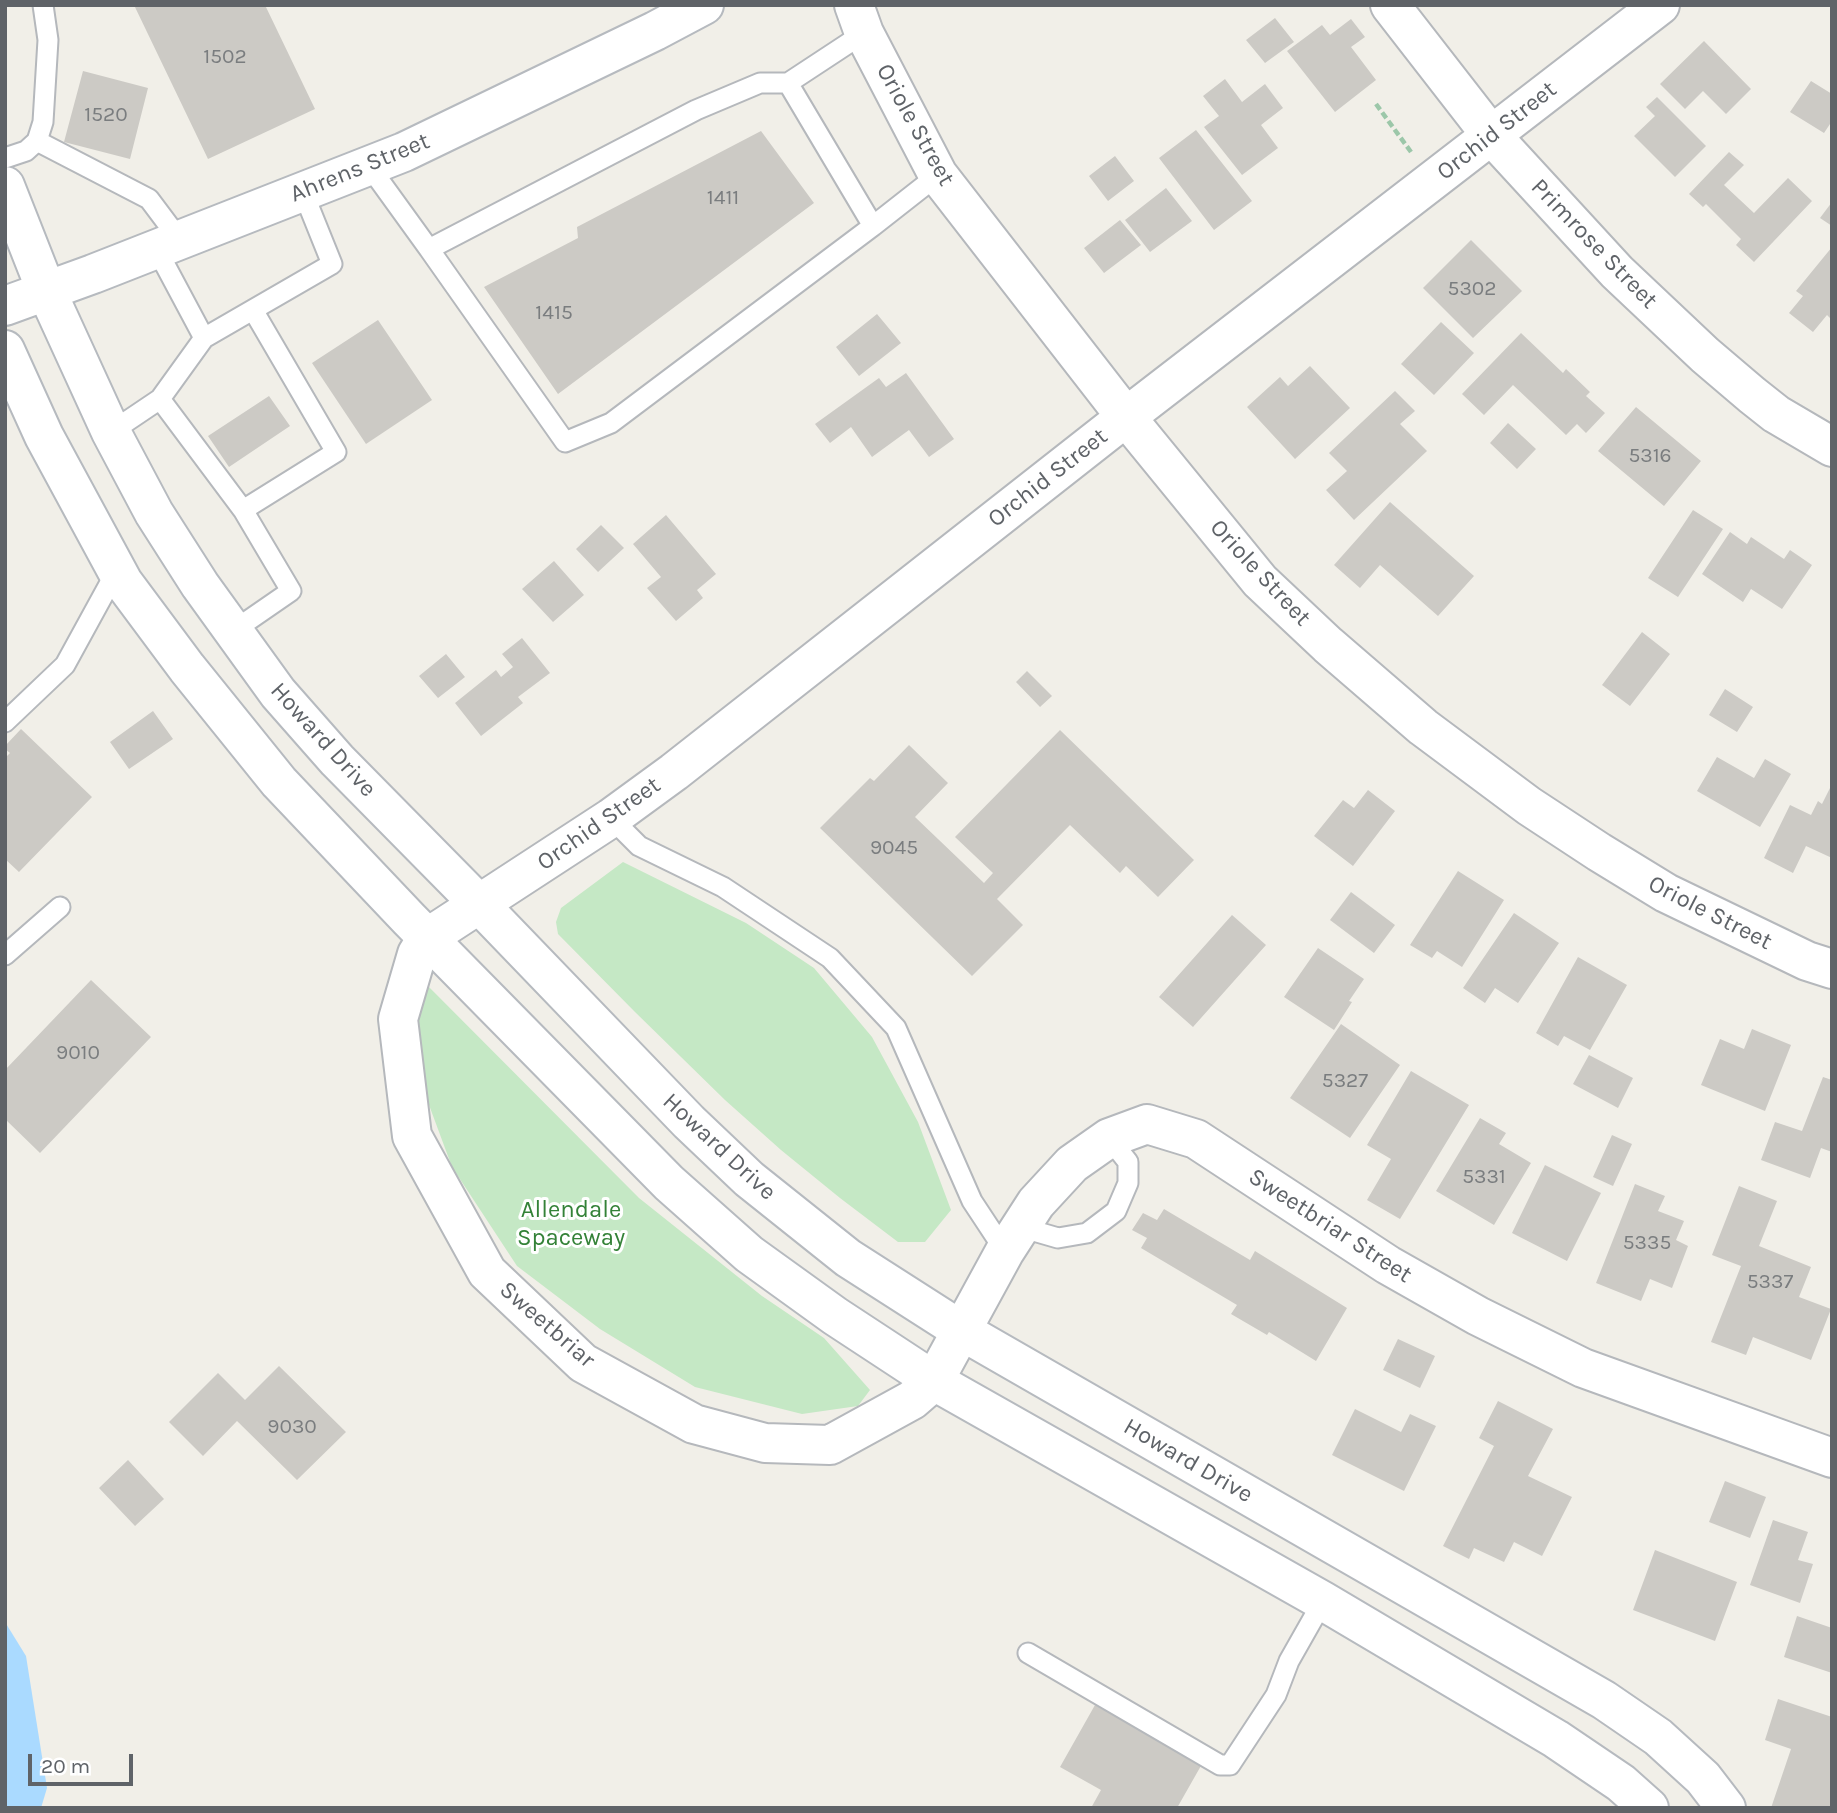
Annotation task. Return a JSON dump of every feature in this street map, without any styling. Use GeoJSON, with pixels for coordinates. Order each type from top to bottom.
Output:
{"type":"FeatureCollection","features":[{"type":"Feature","properties":{"kind":"street","name":"Ahrens Street"},"geometry":{"type":"LineString","coordinates":[[5,306],[404,152],[704,5]]}},
{"type":"Feature","properties":{"kind":"street","name":"Primrose Street"},"geometry":{"type":"LineString","coordinates":[[1390,5],[1491,135],[1617,272],[1704,355],[1776,414],[1832,447]]}},
{"type":"Feature","properties":{"kind":"street","name":"Orchid Street"},"geometry":{"type":"LineString","coordinates":[[427,938],[611,818],[674,772],[1126,417],[1660,5]]}},
{"type":"Feature","properties":{"kind":"street","name":"Oriole Street"},"geometry":{"type":"LineString","coordinates":[[859,19],[939,174],[1126,417],[1260,580],[1328,645],[1423,727],[1522,801],[1666,893],[1807,961],[1832,969]]}},
{"type":"Feature","properties":{"kind":"street","name":"Howard Drive"},"geometry":{"type":"LineString","coordinates":[[5,186],[46,290],[111,432],[154,513],[200,585],[278,693],[337,760],[689,1122],[749,1179],[848,1258],[962,1331],[1604,1700],[1658,1737],[1703,1778],[1726,1808]]}},
{"type":"Feature","properties":{"kind":"street"},"geometry":{"type":"LineString","coordinates":[[5,350],[44,436],[124,582],[187,668],[279,782],[427,938],[669,1183],[749,1254],[835,1316],[934,1381],[1336,1609],[1556,1740],[1621,1783],[1649,1808]]}},
{"type":"Feature","properties":{"kind":"street","name":"Sweetbriar"},"geometry":{"type":"LineString","coordinates":[[427,938],[417,954],[398,1019],[412,1136],[487,1272],[583,1363],[694,1424],[765,1443],[830,1444],[912,1400],[934,1381]]}},
{"type":"Feature","properties":{"kind":"street","name":"Sweetbriar Street"},"geometry":{"type":"LineString","coordinates":[[934,1381],[1036,1203],[1072,1164],[1109,1138],[1147,1124],[1196,1139],[1388,1265],[1478,1316],[1583,1368],[1832,1458]]}},
{"type":"Feature","properties":{"kind":"street"},"geometry":{"type":"LineString","coordinates":[[1336,1609],[1376,1569]]}},
{"type":"Feature","properties":{"kind":"lane"},"geometry":{"type":"LineString","coordinates":[[5,158],[26,150],[37,141],[43,122],[48,40],[43,5]]}},
{"type":"Feature","properties":{"kind":"lane"},"geometry":{"type":"LineString","coordinates":[[429,249],[696,110],[760,83],[788,83],[859,19]]}},
{"type":"Feature","properties":{"kind":"lane"},"geometry":{"type":"LineString","coordinates":[[788,83],[873,226]]}},
{"type":"Feature","properties":{"kind":"lane"},"geometry":{"type":"LineString","coordinates":[[37,141],[149,199],[204,338]]}},
{"type":"Feature","properties":{"kind":"lane"},"geometry":{"type":"LineString","coordinates":[[369,166],[565,442],[611,423],[939,174]]}},
{"type":"Feature","properties":{"kind":"lane"},"geometry":{"type":"LineString","coordinates":[[111,432],[160,399],[204,338],[332,264],[303,192]]}},
{"type":"Feature","properties":{"kind":"lane"},"geometry":{"type":"LineString","coordinates":[[243,510],[336,452],[253,310]]}},
{"type":"Feature","properties":{"kind":"lane"},"geometry":{"type":"LineString","coordinates":[[160,399],[243,510],[291,592],[233,631]]}},
{"type":"Feature","properties":{"kind":"lane"},"geometry":{"type":"LineString","coordinates":[[5,722],[65,665],[117,570]]}},
{"type":"Feature","properties":{"kind":"lane"},"geometry":{"type":"LineString","coordinates":[[611,818],[639,846],[723,887],[830,958],[896,1028],[972,1201],[1013,1239],[1058,1238],[1087,1233],[1116,1211],[1128,1183],[1128,1162],[1109,1138]]}},
{"type":"Feature","properties":{"kind":"lane"},"geometry":{"type":"LineString","coordinates":[[5,955],[60,907]]}},
{"type":"Feature","properties":{"kind":"lane"},"geometry":{"type":"LineString","coordinates":[[1028,1653],[1220,1765],[1230,1765],[1276,1695],[1289,1661],[1336,1609]]}},
{"type":"Feature","properties":{"kind":"path"},"geometry":{"type":"LineString","coordinates":[[1376,104],[1432,181]]}},
{"type":"Feature","properties":{"kind":"green space"},"geometry":{"type":"Polygon","coordinates":[[[623,862],[746,923],[814,968],[872,1037],[918,1122],[951,1210],[925,1242],[898,1242],[781,1150],[725,1100],[558,934],[556,922],[561,908],[623,862]]]}},
{"type":"Feature","properties":{"kind":"green space","name":"Allendale Spaceway"},"geometry":{"type":"Polygon","coordinates":[[[422,980],[639,1198],[762,1296],[824,1338],[870,1390],[858,1406],[802,1414],[695,1387],[600,1329],[517,1266],[452,1167],[422,1086],[408,1028],[422,980]]]}},
{"type":"Feature","properties":{"kind":"water"},"geometry":{"type":"Polygon","coordinates":[[[5,1622],[26,1656],[47,1788],[41,1808],[5,1808],[5,1622]]]}},
{"type":"Feature","properties":{"kind":"building"},"geometry":{"type":"Polygon","coordinates":[[[134,5],[265,5],[315,109],[208,159],[134,5]]]}},
{"type":"Feature","properties":{"kind":"building"},"geometry":{"type":"Polygon","coordinates":[[[1275,18],[1294,42],[1265,63],[1246,40],[1275,18]]]}},
{"type":"Feature","properties":{"kind":"building"},"geometry":{"type":"Polygon","coordinates":[[[1351,19],[1365,37],[1351,47],[1376,80],[1335,112],[1287,51],[1322,25],[1330,35],[1351,19]]]}},
{"type":"Feature","properties":{"kind":"building"},"geometry":{"type":"Polygon","coordinates":[[[1704,41],[1751,89],[1726,114],[1703,91],[1685,109],[1660,84],[1704,41]]]}},
{"type":"Feature","properties":{"kind":"building"},"geometry":{"type":"Polygon","coordinates":[[[83,71],[148,88],[130,159],[64,142],[83,71]]]}},
{"type":"Feature","properties":{"kind":"building"},"geometry":{"type":"Polygon","coordinates":[[[1225,79],[1242,102],[1265,84],[1283,108],[1261,125],[1278,148],[1242,175],[1204,127],[1219,116],[1203,96],[1225,79]]]}},
{"type":"Feature","properties":{"kind":"building"},"geometry":{"type":"Polygon","coordinates":[[[1811,81],[1832,94],[1832,121],[1824,133],[1790,112],[1811,81]]]}},
{"type":"Feature","properties":{"kind":"building"},"geometry":{"type":"Polygon","coordinates":[[[1657,97],[1706,146],[1675,177],[1634,136],[1655,116],[1646,107],[1657,97]]]}},
{"type":"Feature","properties":{"kind":"building"},"geometry":{"type":"Polygon","coordinates":[[[1196,130],[1252,201],[1214,230],[1159,158],[1196,130]]]}},
{"type":"Feature","properties":{"kind":"building"},"geometry":{"type":"Polygon","coordinates":[[[761,131],[814,203],[558,394],[484,287],[578,238],[577,227],[761,131]]]}},
{"type":"Feature","properties":{"kind":"building"},"geometry":{"type":"Polygon","coordinates":[[[1729,152],[1744,165],[1724,185],[1754,213],[1788,178],[1812,201],[1754,262],[1736,245],[1741,239],[1706,204],[1703,207],[1689,194],[1729,152]]]}},
{"type":"Feature","properties":{"kind":"building"},"geometry":{"type":"Polygon","coordinates":[[[1115,156],[1134,181],[1108,201],[1089,176],[1115,156]]]}},
{"type":"Feature","properties":{"kind":"building"},"geometry":{"type":"Polygon","coordinates":[[[1166,188],[1192,221],[1150,252],[1125,220],[1166,188]]]}},
{"type":"Feature","properties":{"kind":"building"},"geometry":{"type":"Polygon","coordinates":[[[1832,202],[1832,226],[1820,218],[1832,202]]]}},
{"type":"Feature","properties":{"kind":"building"},"geometry":{"type":"Polygon","coordinates":[[[1120,220],[1141,245],[1104,273],[1084,248],[1120,220]]]}},
{"type":"Feature","properties":{"kind":"building"},"geometry":{"type":"Polygon","coordinates":[[[1471,240],[1522,291],[1473,338],[1423,288],[1471,240]]]}},
{"type":"Feature","properties":{"kind":"building"},"geometry":{"type":"Polygon","coordinates":[[[1832,247],[1832,320],[1827,315],[1813,332],[1789,313],[1803,296],[1796,291],[1832,247]]]}},
{"type":"Feature","properties":{"kind":"building"},"geometry":{"type":"Polygon","coordinates":[[[877,314],[901,343],[859,376],[836,347],[877,314]]]}},
{"type":"Feature","properties":{"kind":"building"},"geometry":{"type":"Polygon","coordinates":[[[378,320],[432,400],[366,444],[312,363],[378,320]]]}},
{"type":"Feature","properties":{"kind":"building"},"geometry":{"type":"Polygon","coordinates":[[[1441,322],[1474,353],[1434,395],[1401,364],[1441,322]]]}},
{"type":"Feature","properties":{"kind":"building"},"geometry":{"type":"Polygon","coordinates":[[[1521,333],[1563,373],[1566,369],[1590,392],[1586,396],[1605,413],[1586,433],[1577,424],[1566,435],[1513,385],[1484,415],[1462,394],[1521,333]]]}},
{"type":"Feature","properties":{"kind":"building"},"geometry":{"type":"Polygon","coordinates":[[[1310,366],[1350,408],[1295,459],[1247,407],[1280,377],[1288,386],[1310,366]]]}},
{"type":"Feature","properties":{"kind":"building"},"geometry":{"type":"Polygon","coordinates":[[[906,373],[954,439],[929,457],[909,430],[872,457],[851,427],[830,443],[815,424],[879,378],[886,387],[906,373]]]}},
{"type":"Feature","properties":{"kind":"building"},"geometry":{"type":"Polygon","coordinates":[[[1395,391],[1415,411],[1400,424],[1427,451],[1354,520],[1326,490],[1347,471],[1329,453],[1395,391]]]}},
{"type":"Feature","properties":{"kind":"building"},"geometry":{"type":"Polygon","coordinates":[[[269,396],[290,426],[229,467],[208,436],[269,396]]]}},
{"type":"Feature","properties":{"kind":"building"},"geometry":{"type":"Polygon","coordinates":[[[1636,407],[1701,461],[1664,506],[1598,451],[1636,407]]]}},
{"type":"Feature","properties":{"kind":"building"},"geometry":{"type":"Polygon","coordinates":[[[1508,423],[1536,449],[1517,469],[1490,443],[1508,423]]]}},
{"type":"Feature","properties":{"kind":"building"},"geometry":{"type":"Polygon","coordinates":[[[1390,502],[1474,576],[1438,616],[1380,565],[1360,588],[1334,565],[1390,502]]]}},
{"type":"Feature","properties":{"kind":"building"},"geometry":{"type":"Polygon","coordinates":[[[1693,510],[1723,529],[1678,597],[1648,578],[1693,510]]]}},
{"type":"Feature","properties":{"kind":"building"},"geometry":{"type":"Polygon","coordinates":[[[666,515],[716,574],[697,590],[703,598],[676,621],[647,588],[661,577],[633,544],[666,515]]]}},
{"type":"Feature","properties":{"kind":"building"},"geometry":{"type":"Polygon","coordinates":[[[601,525],[624,548],[598,572],[576,549],[601,525]]]}},
{"type":"Feature","properties":{"kind":"building"},"geometry":{"type":"Polygon","coordinates":[[[1730,532],[1747,544],[1751,537],[1784,559],[1790,550],[1812,565],[1782,609],[1751,589],[1743,602],[1702,574],[1730,532]]]}},
{"type":"Feature","properties":{"kind":"building"},"geometry":{"type":"Polygon","coordinates":[[[554,561],[584,595],[553,622],[522,589],[554,561]]]}},
{"type":"Feature","properties":{"kind":"building"},"geometry":{"type":"Polygon","coordinates":[[[1642,632],[1670,654],[1630,706],[1602,685],[1642,632]]]}},
{"type":"Feature","properties":{"kind":"building"},"geometry":{"type":"Polygon","coordinates":[[[522,638],[550,673],[518,697],[523,703],[481,736],[455,703],[496,670],[501,677],[513,667],[502,654],[522,638]]]}},
{"type":"Feature","properties":{"kind":"building"},"geometry":{"type":"Polygon","coordinates":[[[446,654],[465,677],[438,698],[419,676],[446,654]]]}},
{"type":"Feature","properties":{"kind":"building"},"geometry":{"type":"Polygon","coordinates":[[[1027,671],[1052,696],[1040,707],[1016,682],[1027,671]]]}},
{"type":"Feature","properties":{"kind":"building"},"geometry":{"type":"Polygon","coordinates":[[[1725,689],[1753,707],[1737,732],[1709,715],[1725,689]]]}},
{"type":"Feature","properties":{"kind":"building"},"geometry":{"type":"Polygon","coordinates":[[[153,711],[173,739],[129,769],[110,742],[153,711]]]}},
{"type":"Feature","properties":{"kind":"building"},"geometry":{"type":"Polygon","coordinates":[[[21,729],[92,797],[19,872],[5,859],[5,758],[10,753],[5,746],[21,729]]]}},
{"type":"Feature","properties":{"kind":"building"},"geometry":{"type":"Polygon","coordinates":[[[1060,730],[1194,860],[1158,897],[1126,866],[1120,873],[1070,825],[997,899],[1023,925],[972,976],[820,828],[870,778],[874,781],[909,745],[948,783],[915,817],[984,883],[993,873],[955,837],[1060,730]]]}},
{"type":"Feature","properties":{"kind":"building"},"geometry":{"type":"Polygon","coordinates":[[[1717,757],[1754,778],[1765,759],[1791,774],[1760,827],[1697,791],[1717,757]]]}},
{"type":"Feature","properties":{"kind":"building"},"geometry":{"type":"Polygon","coordinates":[[[1832,784],[1832,858],[1806,846],[1793,873],[1764,858],[1790,805],[1811,815],[1818,801],[1822,804],[1832,784]]]}},
{"type":"Feature","properties":{"kind":"building"},"geometry":{"type":"Polygon","coordinates":[[[1368,790],[1395,811],[1353,866],[1314,836],[1343,800],[1354,808],[1368,790]]]}},
{"type":"Feature","properties":{"kind":"building"},"geometry":{"type":"Polygon","coordinates":[[[1458,871],[1504,900],[1462,967],[1437,951],[1432,958],[1410,945],[1458,871]]]}},
{"type":"Feature","properties":{"kind":"building"},"geometry":{"type":"Polygon","coordinates":[[[1351,892],[1395,925],[1374,953],[1330,920],[1351,892]]]}},
{"type":"Feature","properties":{"kind":"building"},"geometry":{"type":"Polygon","coordinates":[[[1514,913],[1559,943],[1518,1003],[1495,988],[1485,1003],[1463,988],[1514,913]]]}},
{"type":"Feature","properties":{"kind":"building"},"geometry":{"type":"Polygon","coordinates":[[[1232,915],[1266,945],[1193,1027],[1159,997],[1232,915]]]}},
{"type":"Feature","properties":{"kind":"building"},"geometry":{"type":"Polygon","coordinates":[[[1318,948],[1364,979],[1334,1030],[1284,997],[1318,948]]]}},
{"type":"Feature","properties":{"kind":"building"},"geometry":{"type":"Polygon","coordinates":[[[1578,957],[1627,985],[1590,1050],[1564,1036],[1558,1046],[1536,1033],[1578,957]]]}},
{"type":"Feature","properties":{"kind":"building"},"geometry":{"type":"Polygon","coordinates":[[[91,980],[151,1037],[40,1153],[5,1119],[5,1070],[91,980]]]}},
{"type":"Feature","properties":{"kind":"building"},"geometry":{"type":"Polygon","coordinates":[[[1341,1024],[1400,1065],[1350,1138],[1290,1098],[1341,1024]]]}},
{"type":"Feature","properties":{"kind":"building"},"geometry":{"type":"Polygon","coordinates":[[[1752,1029],[1791,1045],[1765,1111],[1701,1085],[1720,1039],[1744,1049],[1752,1029]]]}},
{"type":"Feature","properties":{"kind":"building"},"geometry":{"type":"Polygon","coordinates":[[[1589,1055],[1633,1078],[1618,1108],[1573,1084],[1589,1055]]]}},
{"type":"Feature","properties":{"kind":"building"},"geometry":{"type":"Polygon","coordinates":[[[1411,1071],[1469,1105],[1400,1219],[1367,1200],[1391,1159],[1367,1145],[1411,1071]]]}},
{"type":"Feature","properties":{"kind":"building"},"geometry":{"type":"Polygon","coordinates":[[[1823,1077],[1832,1080],[1832,1152],[1821,1148],[1810,1178],[1761,1160],[1775,1122],[1802,1131],[1823,1077]]]}},
{"type":"Feature","properties":{"kind":"building"},"geometry":{"type":"Polygon","coordinates":[[[1480,1118],[1506,1133],[1499,1144],[1531,1163],[1494,1225],[1436,1191],[1480,1118]]]}},
{"type":"Feature","properties":{"kind":"building"},"geometry":{"type":"Polygon","coordinates":[[[1612,1135],[1632,1144],[1613,1186],[1593,1177],[1612,1135]]]}},
{"type":"Feature","properties":{"kind":"building"},"geometry":{"type":"Polygon","coordinates":[[[1545,1165],[1601,1193],[1567,1261],[1512,1233],[1545,1165]]]}},
{"type":"Feature","properties":{"kind":"building"},"geometry":{"type":"Polygon","coordinates":[[[1635,1184],[1665,1196],[1658,1211],[1684,1221],[1676,1240],[1688,1246],[1672,1288],[1650,1279],[1641,1301],[1596,1283],[1635,1184]]]}},
{"type":"Feature","properties":{"kind":"building"},"geometry":{"type":"Polygon","coordinates":[[[1739,1186],[1777,1201],[1759,1246],[1811,1267],[1799,1297],[1831,1309],[1811,1360],[1753,1337],[1746,1355],[1711,1342],[1741,1266],[1712,1255],[1739,1186]]]}},
{"type":"Feature","properties":{"kind":"building"},"geometry":{"type":"Polygon","coordinates":[[[1164,1209],[1250,1260],[1255,1251],[1347,1308],[1316,1361],[1269,1332],[1267,1335],[1231,1314],[1237,1305],[1141,1248],[1147,1238],[1132,1230],[1143,1213],[1157,1220],[1164,1209]]]}},
{"type":"Feature","properties":{"kind":"building"},"geometry":{"type":"Polygon","coordinates":[[[1398,1339],[1435,1356],[1420,1388],[1383,1370],[1398,1339]]]}},
{"type":"Feature","properties":{"kind":"building"},"geometry":{"type":"Polygon","coordinates":[[[279,1366],[346,1432],[297,1480],[237,1421],[203,1456],[169,1422],[218,1373],[245,1400],[279,1366]]]}},
{"type":"Feature","properties":{"kind":"building"},"geometry":{"type":"Polygon","coordinates":[[[1498,1401],[1553,1429],[1528,1476],[1572,1497],[1542,1556],[1514,1542],[1504,1562],[1474,1548],[1469,1559],[1443,1546],[1494,1446],[1479,1438],[1498,1401]]]}},
{"type":"Feature","properties":{"kind":"building"},"geometry":{"type":"Polygon","coordinates":[[[1355,1409],[1401,1432],[1410,1414],[1436,1426],[1404,1491],[1332,1455],[1355,1409]]]}},
{"type":"Feature","properties":{"kind":"building"},"geometry":{"type":"Polygon","coordinates":[[[128,1460],[164,1499],[135,1526],[99,1488],[128,1460]]]}},
{"type":"Feature","properties":{"kind":"building"},"geometry":{"type":"Polygon","coordinates":[[[1725,1481],[1766,1497],[1750,1538],[1709,1522],[1725,1481]]]}},
{"type":"Feature","properties":{"kind":"building"},"geometry":{"type":"Polygon","coordinates":[[[1773,1520],[1808,1532],[1798,1560],[1813,1564],[1800,1603],[1750,1585],[1773,1520]]]}},
{"type":"Feature","properties":{"kind":"building"},"geometry":{"type":"Polygon","coordinates":[[[1655,1550],[1737,1582],[1715,1641],[1633,1610],[1655,1550]]]}},
{"type":"Feature","properties":{"kind":"building"},"geometry":{"type":"Polygon","coordinates":[[[1797,1616],[1832,1628],[1832,1673],[1784,1657],[1797,1616]]]}},
{"type":"Feature","properties":{"kind":"building"},"geometry":{"type":"Polygon","coordinates":[[[1778,1699],[1832,1717],[1832,1808],[1771,1808],[1791,1749],[1765,1740],[1778,1699]]]}},
{"type":"Feature","properties":{"kind":"building"},"geometry":{"type":"Polygon","coordinates":[[[1095,1705],[1202,1764],[1177,1808],[1091,1808],[1101,1790],[1060,1767],[1095,1705]]]}}]}
